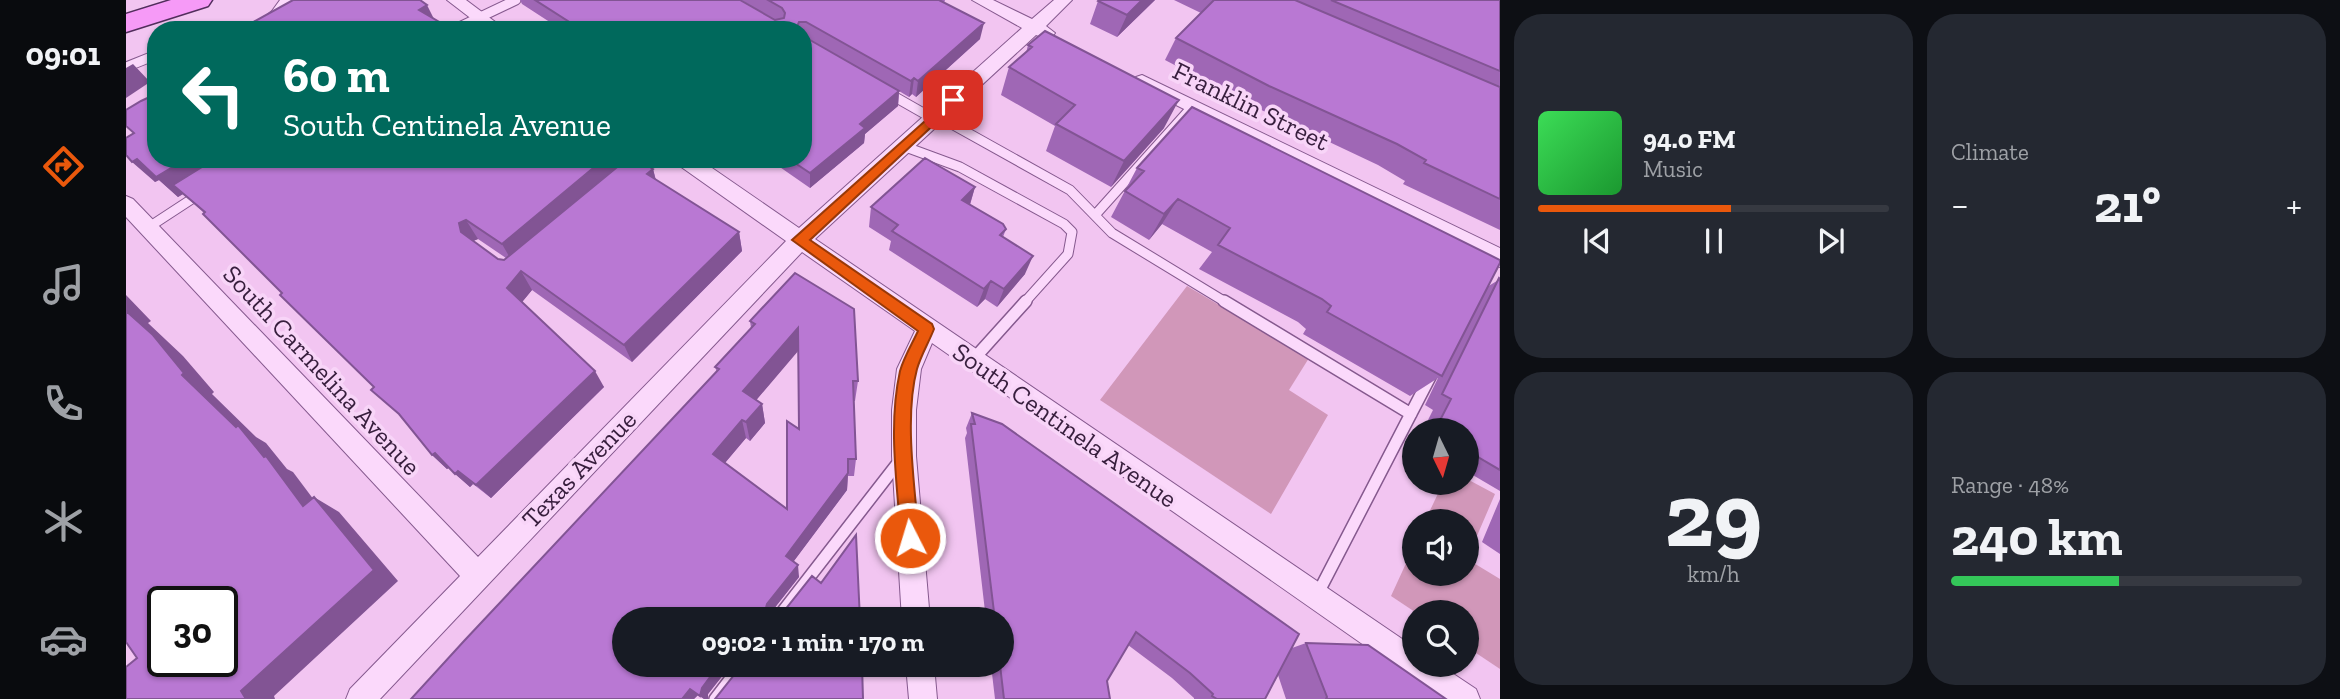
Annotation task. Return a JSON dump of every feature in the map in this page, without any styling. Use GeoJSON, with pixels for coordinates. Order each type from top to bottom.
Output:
{"type":"FeatureCollection","features":[{"type":"Feature","properties":{"kind":"main road"},"geometry":{"type":"LineString","coordinates":[[126,23],[199,0]]}},
{"type":"Feature","properties":{"kind":"street"},"geometry":{"type":"LineString","coordinates":[[270,21],[278,15],[288,0]]}},
{"type":"Feature","properties":{"kind":"street"},"geometry":{"type":"LineString","coordinates":[[454,0],[485,21]]}},
{"type":"Feature","properties":{"kind":"street"},"geometry":{"type":"LineString","coordinates":[[980,0],[1059,39]]}},
{"type":"Feature","properties":{"kind":"street","name":"Texas Avenue"},"geometry":{"type":"LineString","coordinates":[[360,699],[800,240],[1064,0]]}},
{"type":"Feature","properties":{"kind":"street","name":"Franklin Street"},"geometry":{"type":"LineString","coordinates":[[1119,70],[1493,260]]}},
{"type":"Feature","properties":{"kind":"street","name":"South Centinela Avenue"},"geometry":{"type":"LineString","coordinates":[[697,168],[1402,656]]}},
{"type":"Feature","properties":{"kind":"street","name":"South Carmelina Avenue"},"geometry":{"type":"LineString","coordinates":[[126,204],[477,575]]}},
{"type":"Feature","properties":{"kind":"street"},"geometry":{"type":"LineString","coordinates":[[915,607],[904,456],[904,410],[909,369],[927,329]]}},
{"type":"Feature","properties":{"kind":"street"},"geometry":{"type":"LineString","coordinates":[[921,677],[923,699]]}},
{"type":"Feature","properties":{"kind":"street","name":"South Centinela Avenue"},"geometry":{"type":"LineString","coordinates":[[1433,677],[1466,699]]}},
{"type":"Feature","properties":{"kind":"lane"},"geometry":{"type":"LineString","coordinates":[[474,21],[516,0]]}},
{"type":"Feature","properties":{"kind":"lane"},"geometry":{"type":"LineString","coordinates":[[126,67],[147,59]]}},
{"type":"Feature","properties":{"kind":"lane"},"geometry":{"type":"LineString","coordinates":[[874,85],[932,118],[950,123],[1070,190],[1112,233],[1411,414]]}},
{"type":"Feature","properties":{"kind":"lane"},"geometry":{"type":"LineString","coordinates":[[1096,214],[1192,107]]}},
{"type":"Feature","properties":{"kind":"lane"},"geometry":{"type":"LineString","coordinates":[[903,146],[960,167],[1064,224],[1072,232],[1068,254],[972,360]]}},
{"type":"Feature","properties":{"kind":"lane"},"geometry":{"type":"LineString","coordinates":[[149,227],[210,187]]}},
{"type":"Feature","properties":{"kind":"lane"},"geometry":{"type":"LineString","coordinates":[[1316,598],[1436,365]]}},
{"type":"Feature","properties":{"kind":"lane"},"geometry":{"type":"LineString","coordinates":[[786,607],[904,456]]}},
{"type":"Feature","properties":{"kind":"lane"},"geometry":{"type":"LineString","coordinates":[[715,699],[732,677]]}},
{"type":"Feature","properties":{"kind":"shaded area"},"geometry":{"type":"Polygon","coordinates":[[[1187,286],[1309,358],[1289,390],[1328,415],[1271,514],[1100,400],[1187,286]]]}},
{"type":"Feature","properties":{"kind":"shaded area"},"geometry":{"type":"Polygon","coordinates":[[[1479,485],[1495,494],[1479,531],[1479,509],[1431,509],[1437,495],[1479,495],[1479,485]]]}},
{"type":"Feature","properties":{"kind":"shaded area"},"geometry":{"type":"Polygon","coordinates":[[[1479,566],[1500,579],[1500,669],[1479,655],[1479,600],[1402,600],[1402,603],[1391,596],[1402,572],[1402,586],[1479,586],[1479,566]]]}},
{"type":"Feature","properties":{"kind":"building"},"geometry":{"type":"Polygon","coordinates":[[[293,0],[420,0],[427,5],[419,10],[438,21],[255,21],[293,0]]]}},
{"type":"Feature","properties":{"kind":"building"},"geometry":{"type":"Polygon","coordinates":[[[535,0],[740,0],[775,20],[784,18],[785,13],[782,8],[768,0],[939,0],[984,23],[918,81],[914,78],[911,81],[812,25],[812,21],[568,21],[535,0]]]}},
{"type":"Feature","properties":{"kind":"building"},"geometry":{"type":"Polygon","coordinates":[[[1099,0],[1142,0],[1127,15],[1099,0]]]}},
{"type":"Feature","properties":{"kind":"building"},"geometry":{"type":"Polygon","coordinates":[[[1214,0],[1295,0],[1500,87],[1500,199],[1424,163],[1426,160],[1397,144],[1269,86],[1176,38],[1214,0]]]}},
{"type":"Feature","properties":{"kind":"building"},"geometry":{"type":"Polygon","coordinates":[[[1331,0],[1500,0],[1500,71],[1331,0]]]}},
{"type":"Feature","properties":{"kind":"building"},"geometry":{"type":"Polygon","coordinates":[[[1045,31],[1179,100],[1124,161],[1056,124],[1075,105],[1009,67],[1032,47],[1028,45],[1045,31]]]}},
{"type":"Feature","properties":{"kind":"building"},"geometry":{"type":"Polygon","coordinates":[[[812,41],[899,91],[860,124],[865,128],[810,173],[802,168],[812,168],[812,41]]]}},
{"type":"Feature","properties":{"kind":"building"},"geometry":{"type":"Polygon","coordinates":[[[147,98],[147,168],[171,168],[156,177],[137,159],[132,162],[126,155],[126,138],[134,133],[126,126],[126,110],[147,98]]]}},
{"type":"Feature","properties":{"kind":"building"},"geometry":{"type":"Polygon","coordinates":[[[1192,107],[1500,260],[1442,376],[1327,312],[1331,306],[1322,299],[1218,245],[1230,228],[1178,199],[1164,214],[1125,191],[1144,171],[1137,168],[1192,107]]]}},
{"type":"Feature","properties":{"kind":"building"},"geometry":{"type":"Polygon","coordinates":[[[925,158],[975,187],[962,200],[1003,224],[1006,229],[1000,235],[1033,256],[1004,289],[991,281],[984,289],[892,231],[898,225],[871,207],[925,158]]]}},
{"type":"Feature","properties":{"kind":"building"},"geometry":{"type":"Polygon","coordinates":[[[200,168],[593,168],[502,244],[466,220],[459,223],[461,232],[498,259],[504,260],[616,168],[651,168],[647,174],[739,232],[624,345],[521,271],[507,288],[595,371],[476,485],[458,471],[455,474],[435,453],[432,455],[399,414],[371,390],[374,387],[280,295],[282,293],[203,214],[205,212],[173,185],[200,168]]]}},
{"type":"Feature","properties":{"kind":"building"},"geometry":{"type":"Polygon","coordinates":[[[795,273],[854,309],[858,381],[853,381],[856,459],[848,459],[848,473],[786,556],[798,565],[766,607],[612,607],[612,677],[710,677],[700,696],[690,689],[682,699],[411,699],[719,369],[715,367],[755,324],[750,321],[795,273]],[[798,328],[743,391],[762,404],[746,422],[742,420],[713,454],[787,509],[787,421],[799,429],[798,328]]]}},
{"type":"Feature","properties":{"kind":"building"},"geometry":{"type":"Polygon","coordinates":[[[1499,278],[1500,470],[1479,458],[1479,418],[1441,418],[1451,399],[1442,394],[1499,278]]]}},
{"type":"Feature","properties":{"kind":"building"},"geometry":{"type":"Polygon","coordinates":[[[126,311],[153,335],[184,373],[182,375],[236,427],[238,425],[264,457],[266,456],[303,506],[314,497],[374,570],[241,691],[246,699],[126,699],[126,667],[137,658],[126,642],[126,311]]]}},
{"type":"Feature","properties":{"kind":"building"},"geometry":{"type":"Polygon","coordinates":[[[972,413],[1002,424],[1299,634],[1265,699],[1217,699],[1190,673],[1136,632],[1107,681],[1110,699],[1004,699],[1001,677],[1014,677],[1014,607],[993,607],[971,424],[975,424],[972,413]]]}},
{"type":"Feature","properties":{"kind":"building"},"geometry":{"type":"Polygon","coordinates":[[[856,535],[859,607],[787,607],[812,576],[821,583],[856,535]]]}},
{"type":"Feature","properties":{"kind":"building"},"geometry":{"type":"Polygon","coordinates":[[[1306,643],[1368,645],[1402,669],[1402,677],[1414,677],[1446,699],[1326,699],[1306,643]]]}},
{"type":"Feature","properties":{"kind":"building"},"geometry":{"type":"Polygon","coordinates":[[[732,677],[862,677],[863,699],[715,699],[732,677]]]}},
{"type":"Feature","properties":{"kind":"route"},"geometry":{"type":"LineString","coordinates":[[910,538],[904,456],[904,410],[909,369],[927,329],[800,240],[953,100]]}}]}
